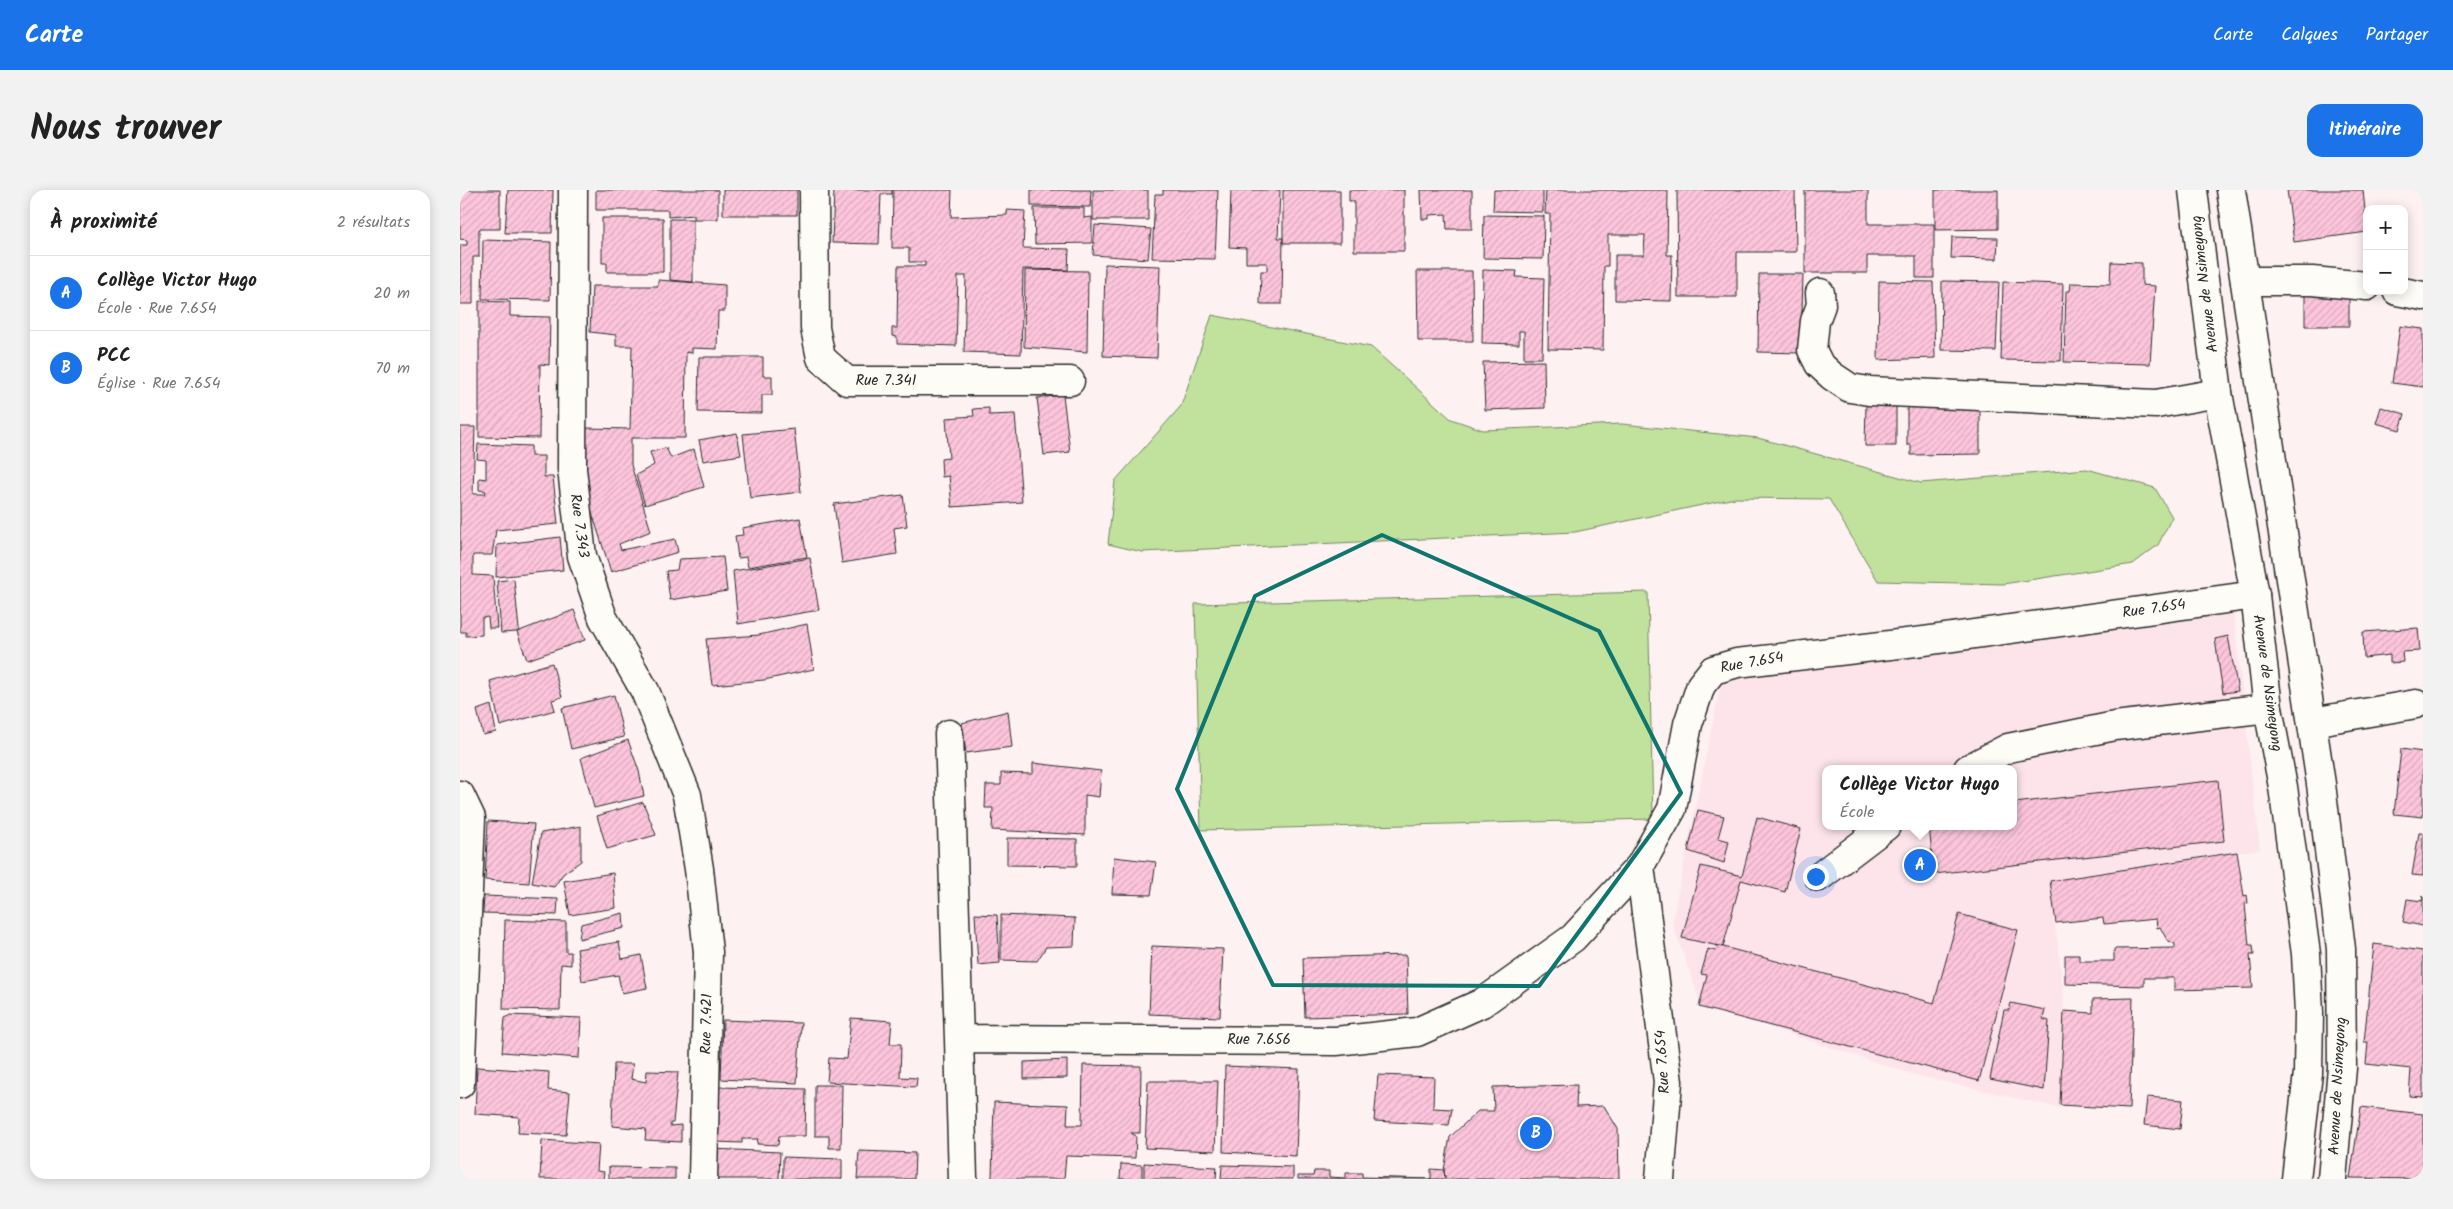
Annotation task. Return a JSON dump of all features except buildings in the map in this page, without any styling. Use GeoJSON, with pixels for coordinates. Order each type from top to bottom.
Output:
{"type":"FeatureCollection","features":[{"type":"Feature","properties":{"kind":"street","name":"Rue 7.343"},"geometry":{"type":"LineString","coordinates":[[573,190],[572,469],[582,556],[602,618],[645,691],[687,795],[698,869]]}},
{"type":"Feature","properties":{"kind":"street","name":"Rue 7.341"},"geometry":{"type":"LineString","coordinates":[[814,190],[815,328],[821,358],[847,381],[1070,381]]}},
{"type":"Feature","properties":{"kind":"street","name":"Avenue de Nsimeyong"},"geometry":{"type":"LineString","coordinates":[[2194,190],[2218,394],[2255,595],[2268,708],[2283,787],[2306,954],[2309,1013],[2308,1073],[2296,1179]]}},
{"type":"Feature","properties":{"kind":"street","name":"Avenue de Nsimeyong"},"geometry":{"type":"LineString","coordinates":[[2231,190],[2312,722],[2341,949],[2342,1068],[2332,1179]]}},
{"type":"Feature","properties":{"kind":"street"},"geometry":{"type":"LineString","coordinates":[[2245,281],[2312,281],[2363,286]]}},
{"type":"Feature","properties":{"kind":"street"},"geometry":{"type":"LineString","coordinates":[[1820,293],[1821,305],[1815,321],[1812,350],[1819,364],[1832,376],[1850,388],[1869,391],[2156,404],[2218,394]]}},
{"type":"Feature","properties":{"kind":"street"},"geometry":{"type":"LineString","coordinates":[[2408,293],[2423,296]]}},
{"type":"Feature","properties":{"kind":"street","name":"Rue 7.654"},"geometry":{"type":"LineString","coordinates":[[1660,1179],[1668,1082],[1640,866],[1672,809],[1688,724],[1701,685],[1713,670],[1737,663],[1924,641],[2255,595]]}},
{"type":"Feature","properties":{"kind":"street"},"geometry":{"type":"LineString","coordinates":[[2312,722],[2416,704]]}},
{"type":"Feature","properties":{"kind":"street"},"geometry":{"type":"LineString","coordinates":[[1976,765],[2008,748],[2096,730],[2268,708]]}},
{"type":"Feature","properties":{"kind":"street"},"geometry":{"type":"LineString","coordinates":[[949,734],[964,1179]]}},
{"type":"Feature","properties":{"kind":"street"},"geometry":{"type":"LineString","coordinates":[[460,795],[471,818],[460,1084]]}},
{"type":"Feature","properties":{"kind":"street"},"geometry":{"type":"LineString","coordinates":[[1819,877],[1881,830]]}},
{"type":"Feature","properties":{"kind":"street","name":"Rue 7.656"},"geometry":{"type":"LineString","coordinates":[[959,1039],[1336,1041],[1417,1032],[1482,1003],[1573,938],[1640,866]]}},
{"type":"Feature","properties":{"kind":"street","name":"Rue 7.421"},"geometry":{"type":"LineString","coordinates":[[698,869],[708,952],[703,1179]]}},
{"type":"Feature","properties":{"kind":"highlighted area"},"geometry":{"type":"Polygon","coordinates":[[[1382,535],[1599,631],[1681,793],[1539,986],[1273,985],[1177,789],[1255,596],[1382,535]]]}},
{"type":"Feature","properties":{"kind":"shaded area"},"geometry":{"type":"Polygon","coordinates":[[[2233,610],[2260,849],[2050,882],[2064,995],[2060,1108],[1915,1075],[1701,1005],[1672,922],[1722,677],[2233,610]]]}},
{"type":"Feature","properties":{"kind":"green space"},"geometry":{"type":"Polygon","coordinates":[[[1212,315],[1371,347],[1451,419],[1483,430],[1622,424],[1758,438],[1921,483],[2087,469],[2155,488],[2172,517],[2158,545],[2133,564],[2003,584],[1878,581],[1829,499],[1735,498],[1575,532],[1142,552],[1108,544],[1115,481],[1181,406],[1212,315]]]}},
{"type":"Feature","properties":{"kind":"green space"},"geometry":{"type":"Polygon","coordinates":[[[1648,592],[1653,819],[1201,830],[1195,604],[1648,592]]]}},
{"type":"Feature","properties":{"kind":"place","name":"Collège Victor Hugo"},"geometry":{"type":"Point","coordinates":[1920,865]}},
{"type":"Feature","properties":{"kind":"place","name":"PCC"},"geometry":{"type":"Point","coordinates":[1536,1133]}}]}
